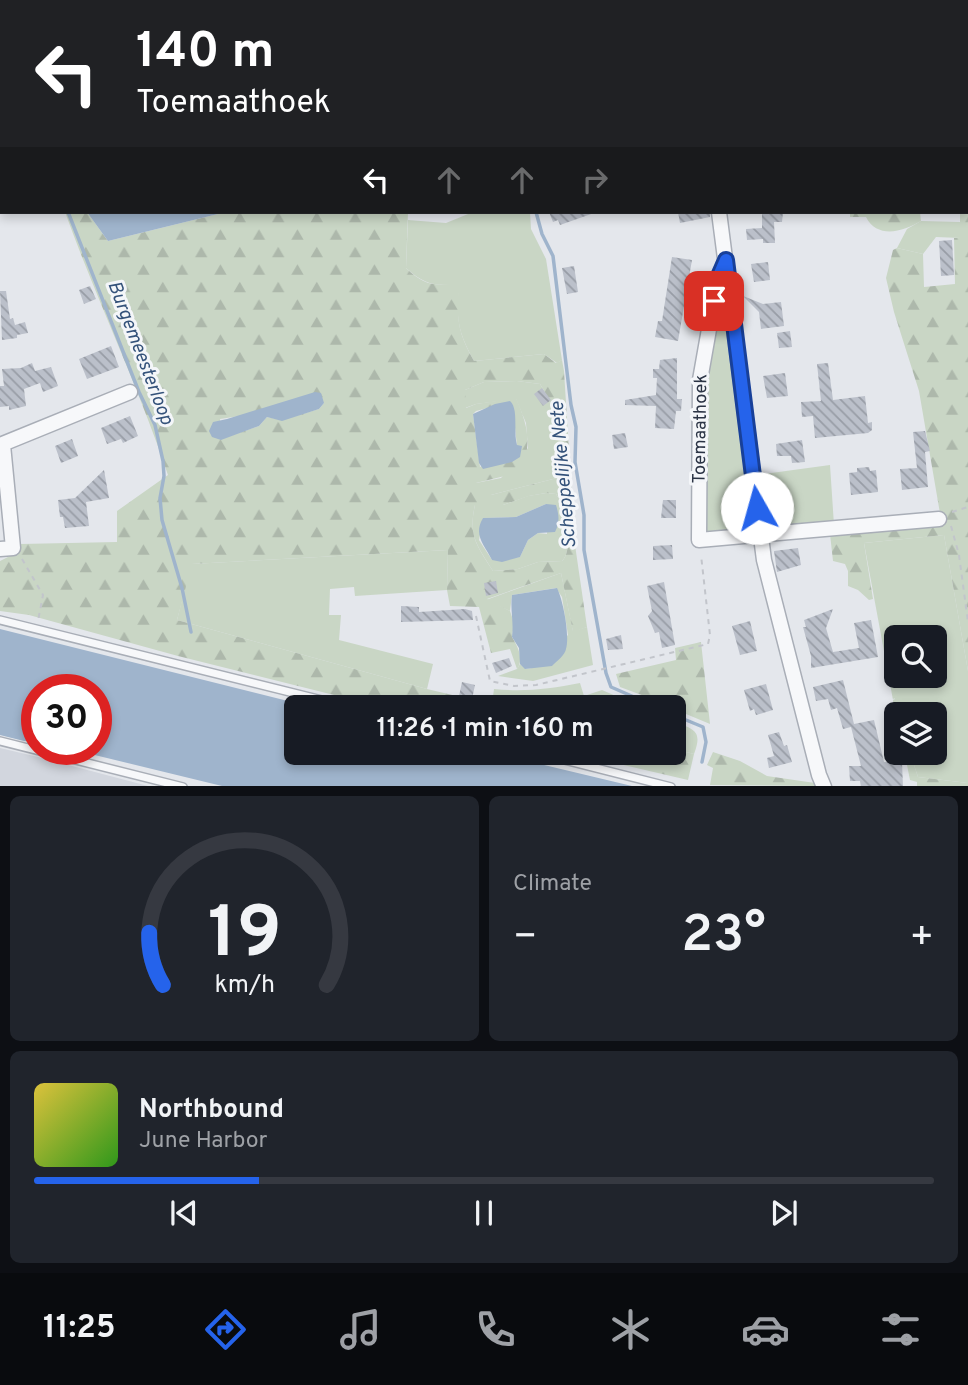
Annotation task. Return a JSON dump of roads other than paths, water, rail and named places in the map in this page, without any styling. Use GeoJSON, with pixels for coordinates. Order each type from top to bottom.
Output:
{"type":"FeatureCollection","features":[{"type":"Feature","properties":{"kind":"street","name":"Toemaathoek"},"geometry":{"type":"LineString","coordinates":[[719,214],[760,535],[778,617],[824,786]]}},
{"type":"Feature","properties":{"kind":"street","name":"Toemaathoek"},"geometry":{"type":"LineString","coordinates":[[726,260],[719,276],[700,380],[699,540],[760,535]]}},
{"type":"Feature","properties":{"kind":"street"},"geometry":{"type":"LineString","coordinates":[[6,548],[2,445],[130,392]]}},
{"type":"Feature","properties":{"kind":"street"},"geometry":{"type":"LineString","coordinates":[[760,535],[939,519]]}},
{"type":"Feature","properties":{"kind":"lane"},"geometry":{"type":"LineString","coordinates":[[0,620],[302,695]]}},
{"type":"Feature","properties":{"kind":"lane"},"geometry":{"type":"LineString","coordinates":[[0,741],[183,786]]}},
{"type":"Feature","properties":{"kind":"lane"},"geometry":{"type":"LineString","coordinates":[[586,765],[671,786]]}},
{"type":"Feature","properties":{"kind":"water"},"geometry":{"type":"Polygon","coordinates":[[[88,214],[218,214],[108,241],[88,214]]]}},
{"type":"Feature","properties":{"kind":"water"},"geometry":{"type":"Polygon","coordinates":[[[315,392],[321,393],[324,403],[319,409],[282,421],[267,417],[259,426],[221,440],[212,437],[209,431],[213,422],[315,392]]]}},
{"type":"Feature","properties":{"kind":"water"},"geometry":{"type":"Polygon","coordinates":[[[510,401],[514,409],[517,445],[522,446],[520,457],[512,462],[483,469],[479,463],[473,414],[495,404],[510,401]]]}},
{"type":"Feature","properties":{"kind":"water"},"geometry":{"type":"Polygon","coordinates":[[[546,504],[556,505],[558,525],[555,532],[538,533],[528,540],[520,557],[502,562],[492,560],[479,535],[483,518],[516,517],[546,504]]]}},
{"type":"Feature","properties":{"kind":"water"},"geometry":{"type":"Polygon","coordinates":[[[557,588],[564,609],[567,643],[565,651],[552,666],[525,669],[520,664],[519,648],[512,637],[512,595],[557,588]]]}},
{"type":"Feature","properties":{"kind":"water"},"geometry":{"type":"Polygon","coordinates":[[[0,629],[284,700],[284,765],[544,765],[632,786],[222,786],[112,759],[112,674],[21,674],[21,740],[0,735],[0,629]]]}},
{"type":"Feature","properties":{"kind":"waterway","name":"Burgemeesterloop"},"geometry":{"type":"LineString","coordinates":[[69,214],[139,392],[155,425],[163,461],[164,476],[160,498],[162,520],[182,588],[191,632]]}},
{"type":"Feature","properties":{"kind":"waterway","name":"Scheppelijke Nete"},"geometry":{"type":"LineString","coordinates":[[537,214],[542,234],[553,256],[576,427],[575,462],[584,515],[584,550],[606,673],[611,687],[629,695]]}},
{"type":"Feature","properties":{"kind":"waterway","name":"Scheppelijke Nete"},"geometry":{"type":"LineString","coordinates":[[686,720],[703,727],[706,742],[702,762]]}}]}
